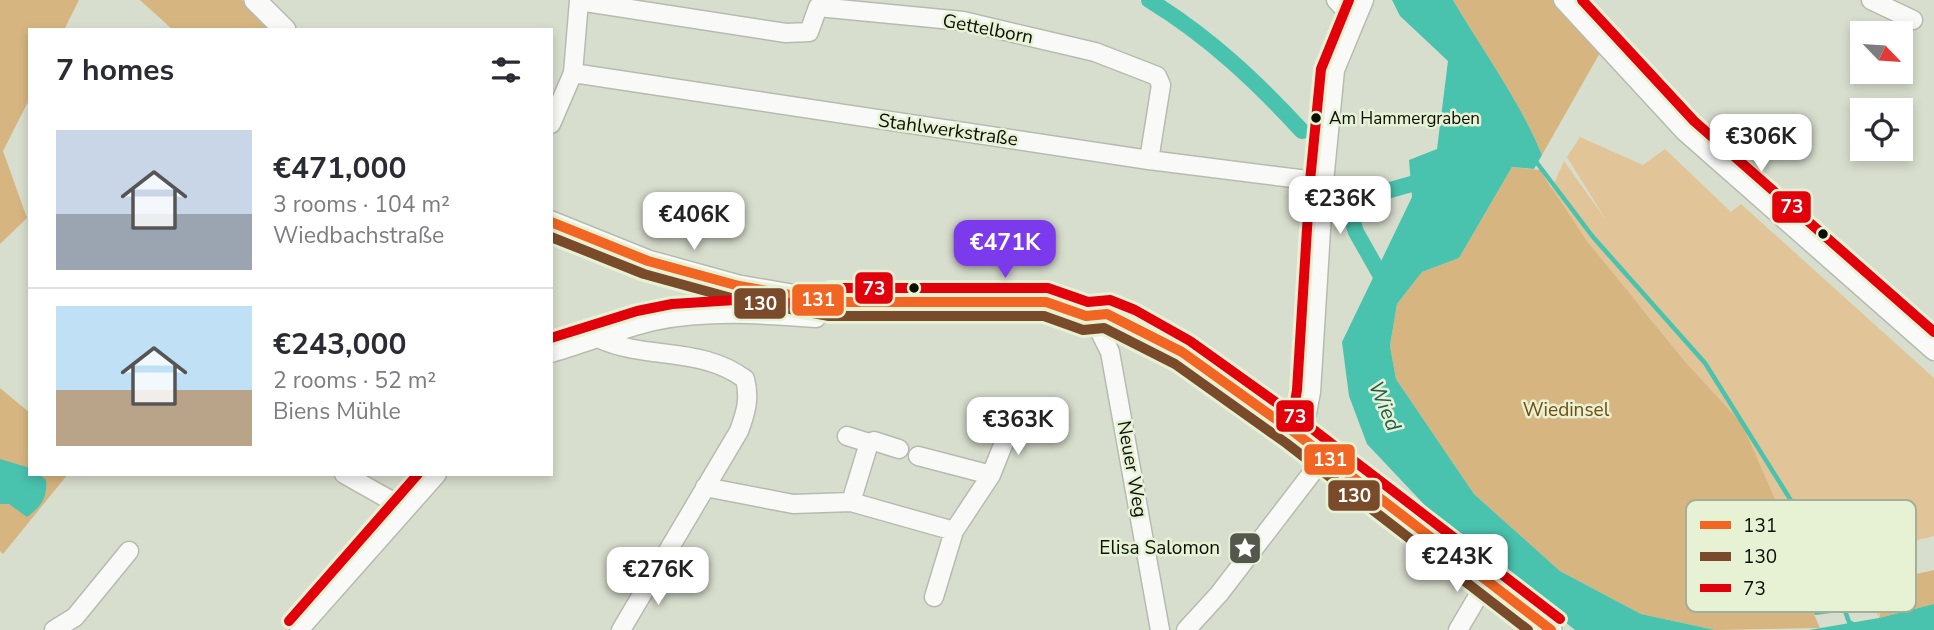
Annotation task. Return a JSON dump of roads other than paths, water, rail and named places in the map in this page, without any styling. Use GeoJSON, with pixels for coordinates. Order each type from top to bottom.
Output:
{"type":"FeatureCollection","features":[{"type":"Feature","properties":{"kind":"main road"},"geometry":{"type":"LineString","coordinates":[[255,0],[283,28]]}},
{"type":"Feature","properties":{"kind":"main road"},"geometry":{"type":"LineString","coordinates":[[553,223],[648,261],[739,286],[831,302],[1046,302],[1086,316],[1107,314],[1155,337],[1294,432],[1551,630]]}},
{"type":"Feature","properties":{"kind":"street"},"geometry":{"type":"LineString","coordinates":[[1336,0],[1355,21]]}},
{"type":"Feature","properties":{"kind":"street"},"geometry":{"type":"LineString","coordinates":[[1294,432],[1307,413],[1311,392],[1324,182],[1335,70],[1364,0]]}},
{"type":"Feature","properties":{"kind":"street"},"geometry":{"type":"LineString","coordinates":[[1563,0],[1684,131],[1934,351]]}},
{"type":"Feature","properties":{"kind":"street"},"geometry":{"type":"LineString","coordinates":[[1871,0],[1913,20]]}},
{"type":"Feature","properties":{"kind":"street"},"geometry":{"type":"LineString","coordinates":[[553,119],[573,73],[579,1]]}},
{"type":"Feature","properties":{"kind":"street","name":"Gettelborn"},"geometry":{"type":"LineString","coordinates":[[579,1],[786,33],[809,32],[818,7],[963,21],[1095,52],[1157,76],[1161,85],[1149,160]]}},
{"type":"Feature","properties":{"kind":"street","name":"Stahlwerkstraße"},"geometry":{"type":"LineString","coordinates":[[573,73],[1149,160],[1324,182]]}},
{"type":"Feature","properties":{"kind":"street"},"geometry":{"type":"LineString","coordinates":[[553,352],[654,321],[697,315],[756,314],[816,318],[831,302]]}},
{"type":"Feature","properties":{"kind":"street","name":"Neuer Weg"},"geometry":{"type":"LineString","coordinates":[[1086,316],[1100,331],[1110,352],[1160,630]]}},
{"type":"Feature","properties":{"kind":"street"},"geometry":{"type":"LineString","coordinates":[[600,339],[615,346],[680,353],[721,365],[745,379],[748,408],[739,431],[621,630]]}},
{"type":"Feature","properties":{"kind":"street"},"geometry":{"type":"LineString","coordinates":[[934,597],[954,531],[990,475],[1011,425]]}},
{"type":"Feature","properties":{"kind":"street"},"geometry":{"type":"LineString","coordinates":[[847,436],[899,449]]}},
{"type":"Feature","properties":{"kind":"street"},"geometry":{"type":"LineString","coordinates":[[851,502],[869,443]]}},
{"type":"Feature","properties":{"kind":"street"},"geometry":{"type":"LineString","coordinates":[[918,456],[990,475]]}},
{"type":"Feature","properties":{"kind":"street"},"geometry":{"type":"LineString","coordinates":[[1186,630],[1219,594],[1325,456]]}},
{"type":"Feature","properties":{"kind":"street"},"geometry":{"type":"LineString","coordinates":[[348,476],[406,509]]}},
{"type":"Feature","properties":{"kind":"street"},"geometry":{"type":"LineString","coordinates":[[299,630],[435,476]]}},
{"type":"Feature","properties":{"kind":"street"},"geometry":{"type":"LineString","coordinates":[[705,487],[793,504],[851,502],[954,531]]}},
{"type":"Feature","properties":{"kind":"street"},"geometry":{"type":"LineString","coordinates":[[54,630],[75,617],[129,551]]}},
{"type":"Feature","properties":{"kind":"street"},"geometry":{"type":"LineString","coordinates":[[1458,630],[1488,579]]}},
{"type":"Feature","properties":{"kind":"water"},"geometry":{"type":"Polygon","coordinates":[[[1392,0],[1453,0],[1512,96],[1542,155],[1534,169],[1512,167],[1459,258],[1422,272],[1397,304],[1390,346],[1396,379],[1474,494],[1560,571],[1641,614],[1715,630],[1575,630],[1435,516],[1367,444],[1349,396],[1342,342],[1412,197],[1409,160],[1437,149],[1448,61],[1400,16],[1392,0]]]}},
{"type":"Feature","properties":{"kind":"water"},"geometry":{"type":"Polygon","coordinates":[[[0,459],[28,467],[28,476],[41,476],[46,480],[46,492],[42,501],[27,517],[9,504],[0,504],[0,459]]]}},
{"type":"Feature","properties":{"kind":"water"},"geometry":{"type":"Polygon","coordinates":[[[1934,604],[1934,630],[1809,630],[1903,612],[1916,612],[1916,609],[1934,604]]]}},
{"type":"Feature","properties":{"kind":"water"},"geometry":{"type":"Polygon","coordinates":[[[1814,612],[1838,612],[1815,615],[1814,612]]]}},
{"type":"Feature","properties":{"kind":"waterway"},"geometry":{"type":"LineString","coordinates":[[1149,0],[1230,60],[1302,131]]}},
{"type":"Feature","properties":{"kind":"waterway","name":"Wied"},"geometry":{"type":"LineString","coordinates":[[1534,159],[1593,237],[1705,363],[1791,500]]}},
{"type":"Feature","properties":{"kind":"waterway"},"geometry":{"type":"LineString","coordinates":[[1348,202],[1429,179]]}},
{"type":"Feature","properties":{"kind":"waterway"},"geometry":{"type":"LineString","coordinates":[[1341,185],[1356,232],[1386,285]]}},
{"type":"Feature","properties":{"kind":"waterway","name":"Wied"},"geometry":{"type":"LineString","coordinates":[[1845,612],[1849,622],[1853,624]]}},
{"type":"Feature","properties":{"kind":"place","name":"Am Hammergraben"},"geometry":{"type":"Point","coordinates":[1316,118]}},
{"type":"Feature","properties":{"kind":"place","name":"Elisa Salomon"},"geometry":{"type":"Point","coordinates":[1245,548]}},
{"type":"Feature","properties":{"kind":"park label","name":"Wiedinsel"},"geometry":{"type":"Point","coordinates":[1566,410]}}]}
